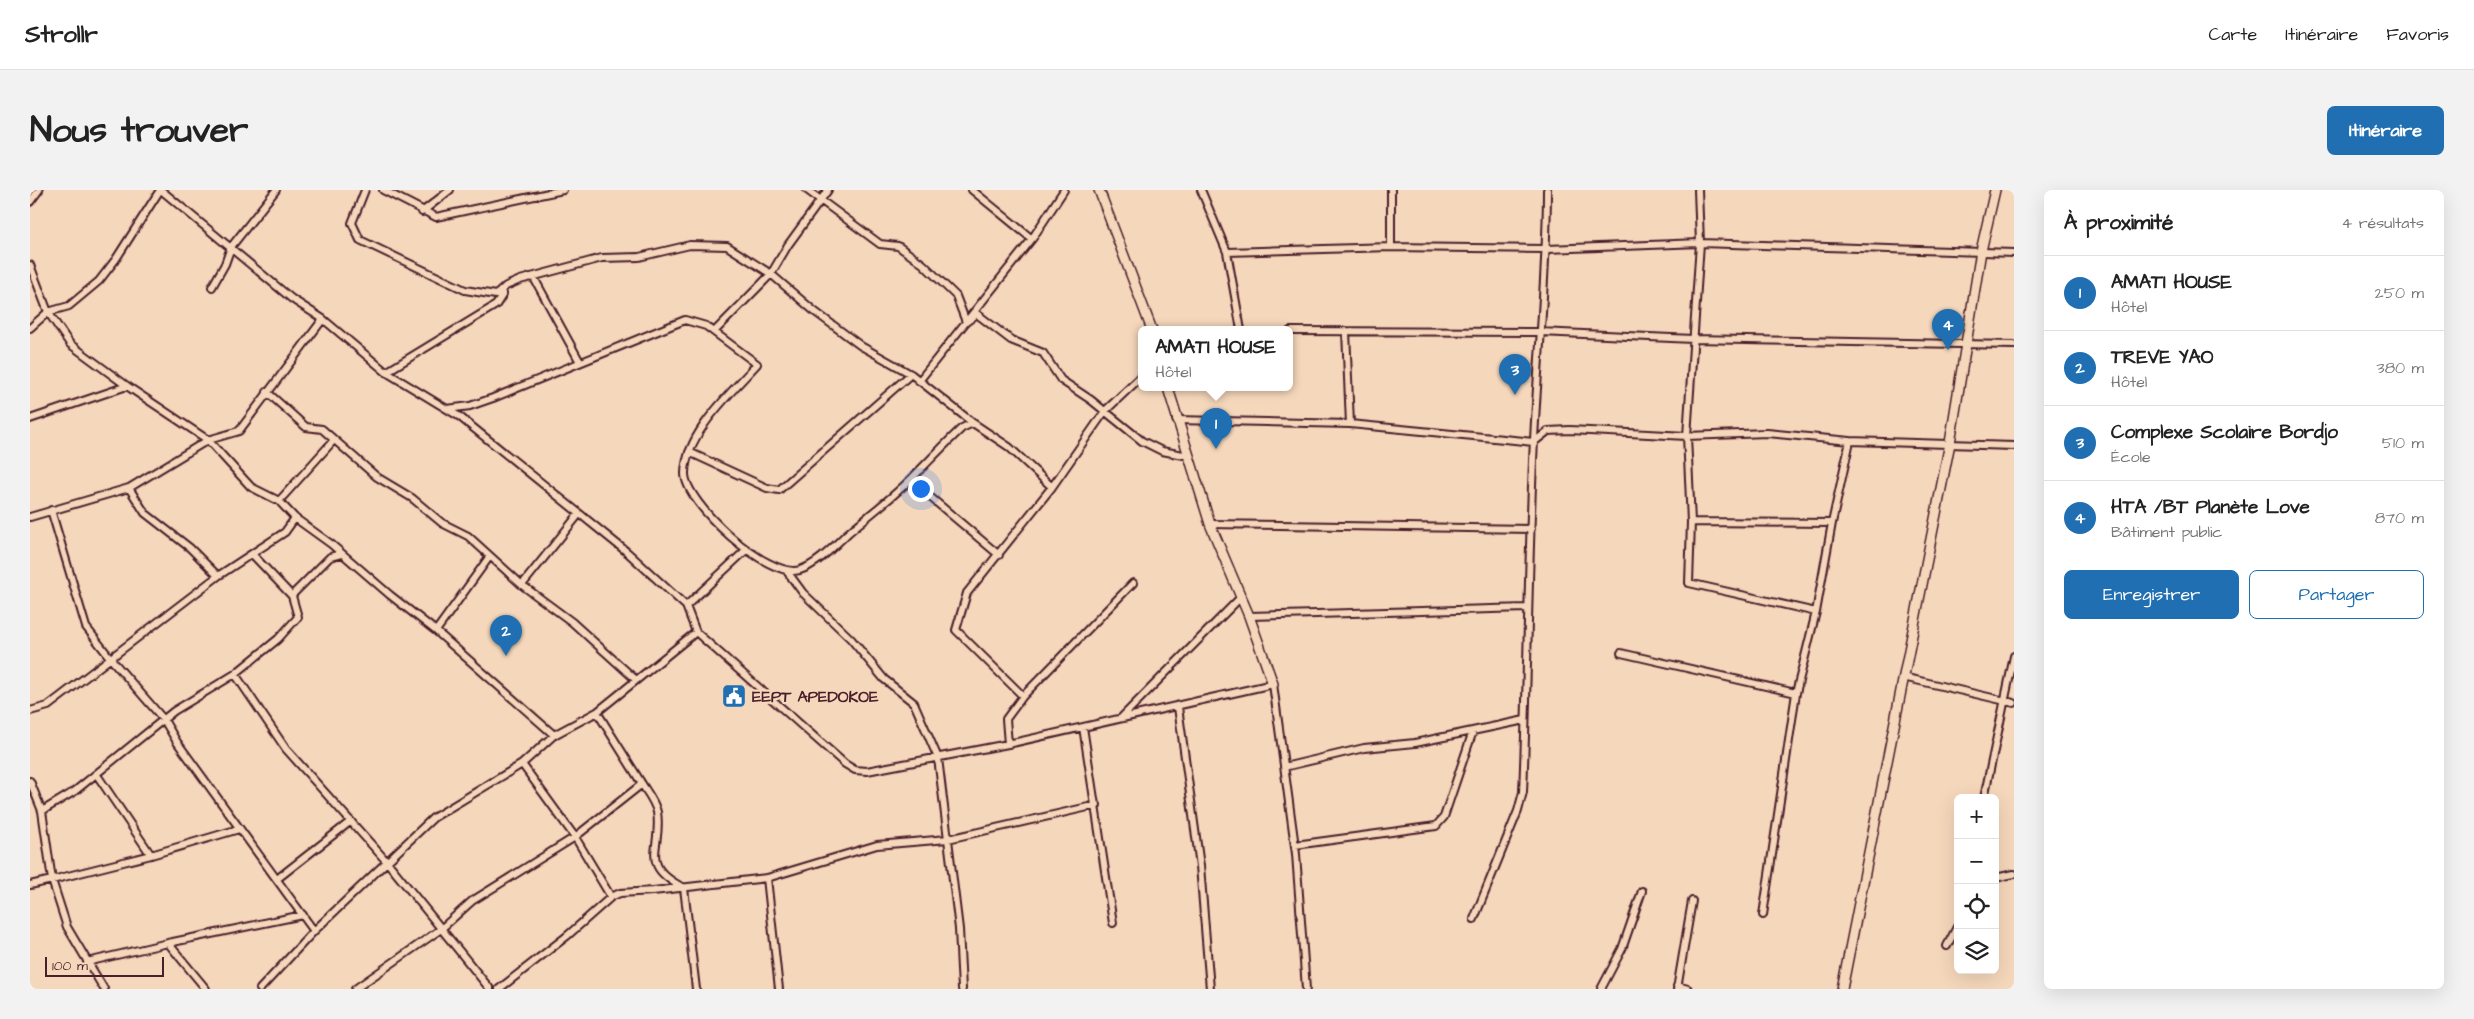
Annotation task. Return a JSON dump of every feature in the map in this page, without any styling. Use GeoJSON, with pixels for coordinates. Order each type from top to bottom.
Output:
{"type":"FeatureCollection","features":[{"type":"Feature","properties":{"kind":"street"},"geometry":{"type":"LineString","coordinates":[[30,202],[39,190]]}},
{"type":"Feature","properties":{"kind":"street"},"geometry":{"type":"LineString","coordinates":[[30,328],[48,312],[69,306],[99,280],[116,259],[161,190],[292,299],[323,319],[386,372],[460,417],[627,552],[686,606],[696,632],[845,764],[855,770],[867,771],[1008,744],[1273,684]]}},
{"type":"Feature","properties":{"kind":"street"},"geometry":{"type":"LineString","coordinates":[[212,287],[225,264],[231,247],[276,190]]}},
{"type":"Feature","properties":{"kind":"street"},"geometry":{"type":"LineString","coordinates":[[365,190],[352,223],[360,240],[465,290],[496,295]]}},
{"type":"Feature","properties":{"kind":"street"},"geometry":{"type":"LineString","coordinates":[[383,190],[422,212],[436,217],[563,190]]}},
{"type":"Feature","properties":{"kind":"street"},"geometry":{"type":"LineString","coordinates":[[422,212],[450,190]]}},
{"type":"Feature","properties":{"kind":"street"},"geometry":{"type":"LineString","coordinates":[[807,190],[880,244],[898,246],[923,264],[956,296],[966,322]]}},
{"type":"Feature","properties":{"kind":"street"},"geometry":{"type":"LineString","coordinates":[[714,332],[772,274],[788,245],[828,190]]}},
{"type":"Feature","properties":{"kind":"street"},"geometry":{"type":"LineString","coordinates":[[972,190],[1032,239]]}},
{"type":"Feature","properties":{"kind":"street"},"geometry":{"type":"LineString","coordinates":[[919,381],[1032,239],[1064,190]]}},
{"type":"Feature","properties":{"kind":"street"},"geometry":{"type":"LineString","coordinates":[[1099,190],[1150,326]]}},
{"type":"Feature","properties":{"kind":"street"},"geometry":{"type":"LineString","coordinates":[[1201,190],[1227,252],[1240,326]]}},
{"type":"Feature","properties":{"kind":"street"},"geometry":{"type":"LineString","coordinates":[[1391,190],[1391,247]]}},
{"type":"Feature","properties":{"kind":"street"},"geometry":{"type":"LineString","coordinates":[[1474,920],[1521,801],[1530,529],[1540,332],[1547,249],[1548,190]]}},
{"type":"Feature","properties":{"kind":"street"},"geometry":{"type":"LineString","coordinates":[[1698,190],[1700,243],[1687,436],[1691,522],[1689,583],[1816,612]]}},
{"type":"Feature","properties":{"kind":"street"},"geometry":{"type":"LineString","coordinates":[[1842,989],[1950,443],[1968,342],[1981,251],[1995,190]]}},
{"type":"Feature","properties":{"kind":"street"},"geometry":{"type":"LineString","coordinates":[[1227,252],[1391,247],[1547,249],[1700,243],[2014,253]]}},
{"type":"Feature","properties":{"kind":"street"},"geometry":{"type":"LineString","coordinates":[[496,295],[506,286],[530,277],[602,258],[639,257],[690,245],[727,246],[772,274],[814,311],[856,342],[911,374],[973,423],[1009,447],[1052,486]]}},
{"type":"Feature","properties":{"kind":"street"},"geometry":{"type":"LineString","coordinates":[[30,265],[48,312],[70,344],[127,386],[208,440],[251,487],[279,501],[295,518],[331,544],[436,630],[554,736]]}},
{"type":"Feature","properties":{"kind":"street"},"geometry":{"type":"LineString","coordinates":[[530,277],[534,278],[549,303],[580,362]]}},
{"type":"Feature","properties":{"kind":"street"},"geometry":{"type":"LineString","coordinates":[[386,372],[496,305],[503,297],[503,294],[500,291],[496,295]]}},
{"type":"Feature","properties":{"kind":"street"},"geometry":{"type":"LineString","coordinates":[[966,322],[977,314],[1011,340],[1042,354],[1061,380],[1105,411],[1142,441],[1162,451],[1189,456]]}},
{"type":"Feature","properties":{"kind":"street"},"geometry":{"type":"LineString","coordinates":[[30,517],[129,488],[208,440],[239,431],[323,319]]}},
{"type":"Feature","properties":{"kind":"street"},"geometry":{"type":"LineString","coordinates":[[446,409],[478,403],[580,362],[626,346],[685,320],[701,323],[757,364],[696,436],[689,452],[685,474],[690,489],[707,513],[746,550],[786,570],[798,571],[809,566],[910,480],[962,428],[973,423]]}},
{"type":"Feature","properties":{"kind":"street"},"geometry":{"type":"LineString","coordinates":[[1293,331],[1540,332],[1693,339],[1968,342],[2014,345]]}},
{"type":"Feature","properties":{"kind":"street"},"geometry":{"type":"LineString","coordinates":[[1346,331],[1350,424]]}},
{"type":"Feature","properties":{"kind":"street"},"geometry":{"type":"LineString","coordinates":[[689,452],[767,488],[780,490],[911,374]]}},
{"type":"Feature","properties":{"kind":"street"},"geometry":{"type":"LineString","coordinates":[[1023,696],[956,630],[967,593],[1052,486],[1105,411],[1138,380]]}},
{"type":"Feature","properties":{"kind":"street"},"geometry":{"type":"LineString","coordinates":[[30,419],[127,386]]}},
{"type":"Feature","properties":{"kind":"street"},"geometry":{"type":"LineString","coordinates":[[1169,391],[1176,420],[1210,524],[1249,616],[1273,684],[1295,846],[1306,989]]}},
{"type":"Feature","properties":{"kind":"street"},"geometry":{"type":"LineString","coordinates":[[267,392],[306,427],[322,430],[376,477],[412,498],[442,523],[468,536],[522,585],[572,622],[635,679]]}},
{"type":"Feature","properties":{"kind":"street"},"geometry":{"type":"LineString","coordinates":[[1176,420],[1350,424],[1534,442],[1548,431],[1570,430],[1687,436],[1767,433],[1850,441],[2014,446]]}},
{"type":"Feature","properties":{"kind":"street"},"geometry":{"type":"LineString","coordinates":[[279,501],[334,440]]}},
{"type":"Feature","properties":{"kind":"street"},"geometry":{"type":"LineString","coordinates":[[1763,915],[1796,694],[1816,612],[1832,523],[1850,441]]}},
{"type":"Feature","properties":{"kind":"street"},"geometry":{"type":"LineString","coordinates":[[910,480],[999,555]]}},
{"type":"Feature","properties":{"kind":"street"},"geometry":{"type":"LineString","coordinates":[[129,488],[145,512],[190,548],[218,576]]}},
{"type":"Feature","properties":{"kind":"street"},"geometry":{"type":"LineString","coordinates":[[51,510],[86,627],[164,720],[176,742],[314,931]]}},
{"type":"Feature","properties":{"kind":"street"},"geometry":{"type":"LineString","coordinates":[[522,585],[579,514]]}},
{"type":"Feature","properties":{"kind":"street"},"geometry":{"type":"LineString","coordinates":[[30,711],[48,706],[218,576],[253,555],[285,532],[295,518]]}},
{"type":"Feature","properties":{"kind":"street"},"geometry":{"type":"LineString","coordinates":[[1691,522],[1832,523]]}},
{"type":"Feature","properties":{"kind":"street"},"geometry":{"type":"LineString","coordinates":[[1210,524],[1530,529]]}},
{"type":"Feature","properties":{"kind":"street"},"geometry":{"type":"LineString","coordinates":[[686,606],[746,550]]}},
{"type":"Feature","properties":{"kind":"street"},"geometry":{"type":"LineString","coordinates":[[292,596],[330,557],[341,554]]}},
{"type":"Feature","properties":{"kind":"street"},"geometry":{"type":"LineString","coordinates":[[42,811],[62,800],[97,775],[108,763],[164,720],[235,674],[278,639],[296,620],[298,612],[292,596],[253,555]]}},
{"type":"Feature","properties":{"kind":"street"},"geometry":{"type":"LineString","coordinates":[[436,630],[490,556]]}},
{"type":"Feature","properties":{"kind":"street"},"geometry":{"type":"LineString","coordinates":[[786,570],[803,594],[852,639],[884,679],[914,703],[938,758],[958,929],[962,989]]}},
{"type":"Feature","properties":{"kind":"street"},"geometry":{"type":"LineString","coordinates":[[1008,744],[1006,719],[1023,696],[1133,583]]}},
{"type":"Feature","properties":{"kind":"street"},"geometry":{"type":"LineString","coordinates":[[1122,718],[1241,597]]}},
{"type":"Feature","properties":{"kind":"street"},"geometry":{"type":"LineString","coordinates":[[1249,616],[1527,608]]}},
{"type":"Feature","properties":{"kind":"street"},"geometry":{"type":"LineString","coordinates":[[260,989],[314,931],[388,863],[433,818],[522,764],[554,736],[597,712],[635,679],[696,632]]}},
{"type":"Feature","properties":{"kind":"street"},"geometry":{"type":"LineString","coordinates":[[1621,653],[1796,694]]}},
{"type":"Feature","properties":{"kind":"street"},"geometry":{"type":"LineString","coordinates":[[1985,794],[2014,656]]}},
{"type":"Feature","properties":{"kind":"street"},"geometry":{"type":"LineString","coordinates":[[235,674],[286,749],[388,863],[490,989]]}},
{"type":"Feature","properties":{"kind":"street"},"geometry":{"type":"LineString","coordinates":[[1904,677],[2003,702],[2014,703]]}},
{"type":"Feature","properties":{"kind":"street"},"geometry":{"type":"LineString","coordinates":[[1178,707],[1200,866],[1210,989]]}},
{"type":"Feature","properties":{"kind":"street"},"geometry":{"type":"LineString","coordinates":[[597,712],[657,811],[654,855],[657,865],[668,880],[684,888]]}},
{"type":"Feature","properties":{"kind":"street"},"geometry":{"type":"LineString","coordinates":[[1284,767],[1364,748],[1415,743],[1525,720]]}},
{"type":"Feature","properties":{"kind":"street"},"geometry":{"type":"LineString","coordinates":[[1083,727],[1113,923]]}},
{"type":"Feature","properties":{"kind":"street"},"geometry":{"type":"LineString","coordinates":[[1295,846],[1436,826],[1444,817],[1473,731]]}},
{"type":"Feature","properties":{"kind":"street"},"geometry":{"type":"LineString","coordinates":[[522,764],[575,837],[610,897]]}},
{"type":"Feature","properties":{"kind":"street"},"geometry":{"type":"LineString","coordinates":[[97,775],[151,855]]}},
{"type":"Feature","properties":{"kind":"street"},"geometry":{"type":"LineString","coordinates":[[30,780],[42,811],[52,880],[67,926],[104,989]]}},
{"type":"Feature","properties":{"kind":"street"},"geometry":{"type":"LineString","coordinates":[[355,989],[441,929],[472,901],[575,837],[642,784]]}},
{"type":"Feature","properties":{"kind":"street"},"geometry":{"type":"LineString","coordinates":[[499,989],[567,936],[610,897],[620,893],[684,888],[767,878],[877,845],[948,839],[1096,805]]}},
{"type":"Feature","properties":{"kind":"street"},"geometry":{"type":"LineString","coordinates":[[277,879],[351,821]]}},
{"type":"Feature","properties":{"kind":"street"},"geometry":{"type":"LineString","coordinates":[[30,884],[151,855],[239,829]]}},
{"type":"Feature","properties":{"kind":"street"},"geometry":{"type":"LineString","coordinates":[[1999,877],[2014,874]]}},
{"type":"Feature","properties":{"kind":"street"},"geometry":{"type":"LineString","coordinates":[[767,878],[780,989]]}},
{"type":"Feature","properties":{"kind":"street"},"geometry":{"type":"LineString","coordinates":[[684,888],[696,989]]}},
{"type":"Feature","properties":{"kind":"street"},"geometry":{"type":"LineString","coordinates":[[1601,989],[1622,948],[1642,891]]}},
{"type":"Feature","properties":{"kind":"street"},"geometry":{"type":"LineString","coordinates":[[1688,989],[1677,987],[1692,901]]}},
{"type":"Feature","properties":{"kind":"street"},"geometry":{"type":"LineString","coordinates":[[87,962],[303,915]]}},
{"type":"Feature","properties":{"kind":"street"},"geometry":{"type":"LineString","coordinates":[[1947,946],[1956,929]]}},
{"type":"Feature","properties":{"kind":"street"},"geometry":{"type":"LineString","coordinates":[[168,943],[206,989]]}},
{"type":"Feature","properties":{"kind":"place","name":"HTA /BT Planète Love"},"geometry":{"type":"Point","coordinates":[1948,350]}},
{"type":"Feature","properties":{"kind":"place","name":"Complexe Scolaire Bordjo"},"geometry":{"type":"Point","coordinates":[1515,395]}},
{"type":"Feature","properties":{"kind":"place","name":"AMATI HOUSE"},"geometry":{"type":"Point","coordinates":[1216,449]}},
{"type":"Feature","properties":{"kind":"place","name":"TREVE YAO"},"geometry":{"type":"Point","coordinates":[506,656]}},
{"type":"Feature","properties":{"kind":"place","name":"EEPT APEDOKOE"},"geometry":{"type":"Point","coordinates":[734,696]}}]}
